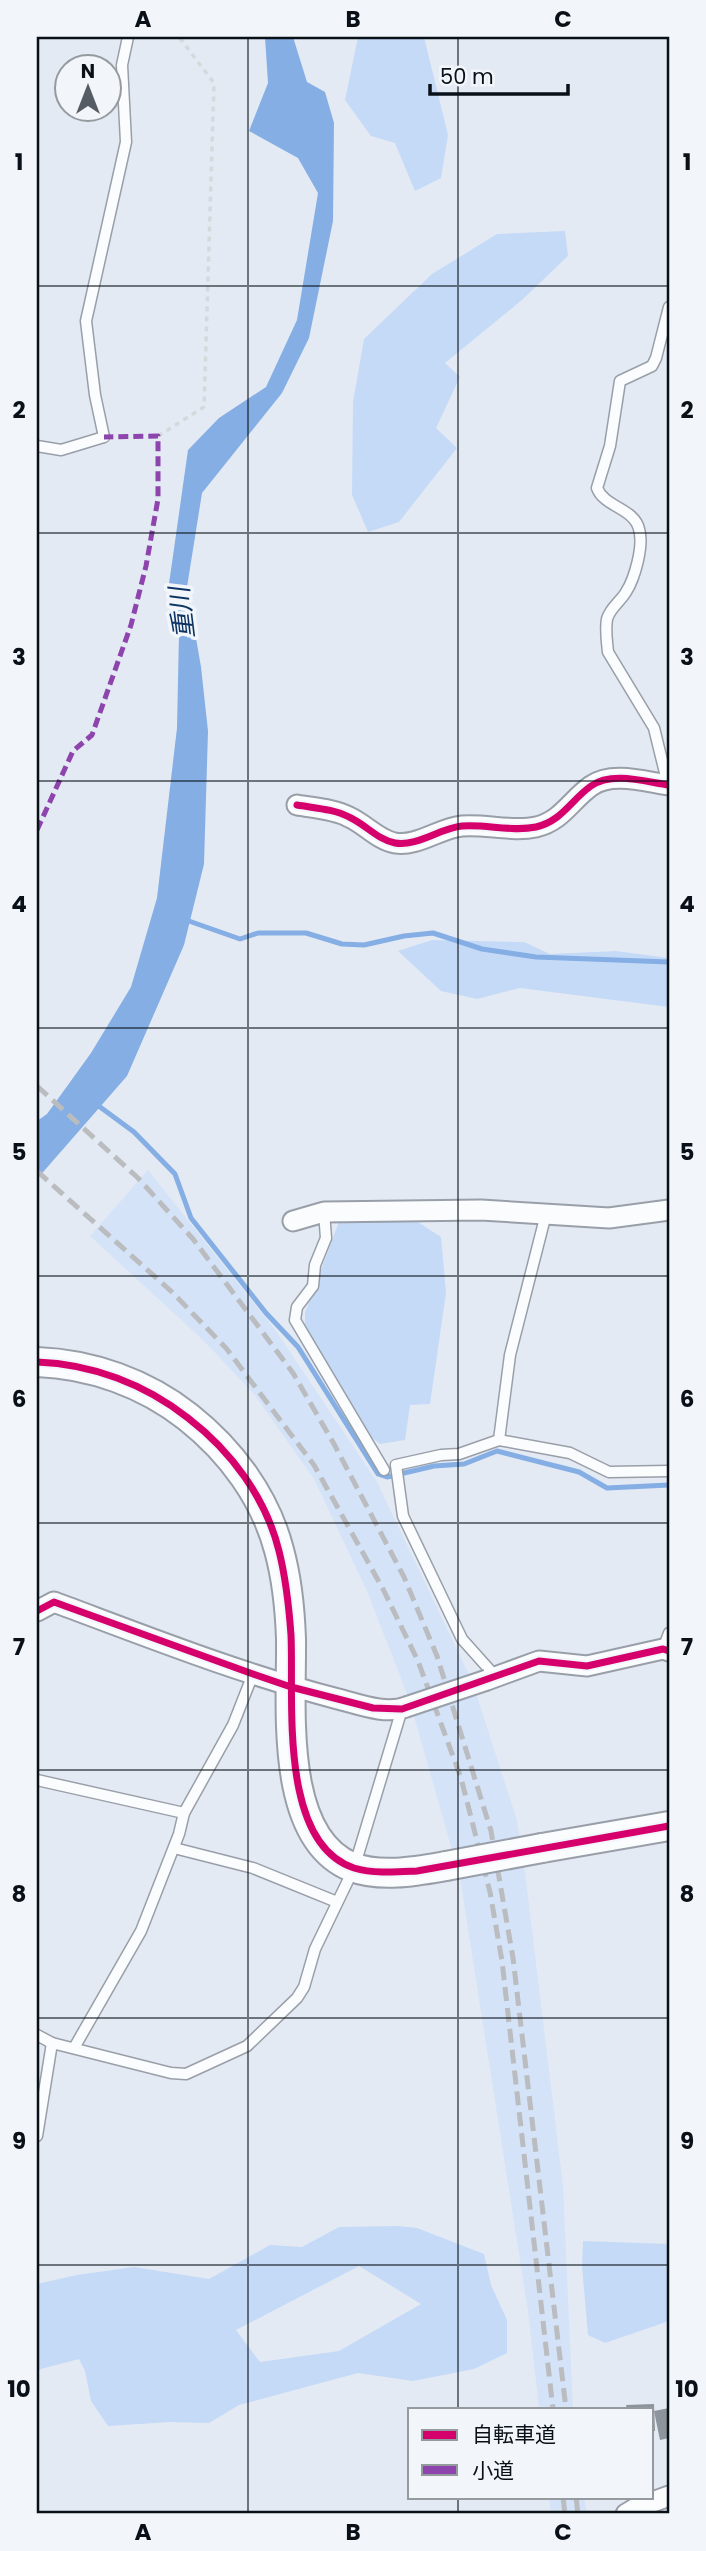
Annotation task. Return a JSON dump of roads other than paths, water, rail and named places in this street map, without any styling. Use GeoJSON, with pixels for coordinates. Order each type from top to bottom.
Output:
{"type":"FeatureCollection","features":[{"type":"Feature","properties":{"kind":"street"},"geometry":{"type":"LineString","coordinates":[[298,805],[345,815],[382,838],[403,844],[460,826],[534,827],[548,823],[561,815],[591,786],[602,781],[620,779],[668,785]]}},
{"type":"Feature","properties":{"kind":"street"},"geometry":{"type":"LineString","coordinates":[[293,1222],[324,1212],[481,1210],[609,1218],[669,1210]]}},
{"type":"Feature","properties":{"kind":"street"},"geometry":{"type":"LineString","coordinates":[[37,1362],[65,1363],[94,1370],[148,1391],[179,1410],[226,1451],[248,1482],[265,1513],[279,1549],[288,1596],[296,1769],[306,1819],[316,1837],[328,1850],[354,1868],[417,1871],[669,1826]]}},
{"type":"Feature","properties":{"kind":"street"},"geometry":{"type":"LineString","coordinates":[[37,1611],[54,1602],[291,1687],[373,1707],[404,1708],[539,1661],[587,1666],[667,1644]]}},
{"type":"Feature","properties":{"kind":"street"},"geometry":{"type":"LineString","coordinates":[[634,2512],[669,2496]]}},
{"type":"Feature","properties":{"kind":"lane"},"geometry":{"type":"LineString","coordinates":[[37,446],[61,450],[104,437],[95,395],[86,321],[126,142],[122,65],[128,37]]}},
{"type":"Feature","properties":{"kind":"lane"},"geometry":{"type":"LineString","coordinates":[[668,785],[653,728],[608,652],[606,639],[607,620],[612,609],[627,591],[642,547],[639,527],[633,517],[599,495],[597,488],[610,446],[620,380],[652,366],[669,307]]}},
{"type":"Feature","properties":{"kind":"lane"},"geometry":{"type":"LineString","coordinates":[[324,1212],[326,1238],[315,1265],[313,1286],[298,1307],[295,1320],[384,1471]]}},
{"type":"Feature","properties":{"kind":"lane"},"geometry":{"type":"LineString","coordinates":[[499,1440],[510,1354],[546,1214]]}},
{"type":"Feature","properties":{"kind":"lane"},"geometry":{"type":"LineString","coordinates":[[491,1678],[462,1639],[403,1516],[396,1465],[441,1455],[459,1454],[499,1440],[570,1453],[609,1472],[669,1471]]}},
{"type":"Feature","properties":{"kind":"lane"},"geometry":{"type":"LineString","coordinates":[[74,2048],[141,1931],[174,1848],[184,1813],[233,1725],[253,1674]]}},
{"type":"Feature","properties":{"kind":"lane"},"geometry":{"type":"LineString","coordinates":[[37,2035],[52,2043],[171,2073],[186,2074],[247,2046],[304,1987],[315,1950],[354,1868],[404,1708]]}},
{"type":"Feature","properties":{"kind":"lane"},"geometry":{"type":"LineString","coordinates":[[37,1780],[184,1813]]}},
{"type":"Feature","properties":{"kind":"lane"},"geometry":{"type":"LineString","coordinates":[[174,1848],[253,1868],[337,1902]]}},
{"type":"Feature","properties":{"kind":"lane"},"geometry":{"type":"LineString","coordinates":[[37,2136],[52,2043]]}},
{"type":"Feature","properties":{"kind":"water","name":"重川"},"geometry":{"type":"Polygon","coordinates":[[[265,37],[293,37],[307,82],[325,92],[334,123],[333,221],[309,338],[282,393],[202,493],[187,587],[201,667],[208,731],[204,864],[184,945],[127,1076],[37,1179],[37,1121],[47,1114],[91,1053],[131,987],[157,898],[177,728],[179,634],[167,598],[188,450],[219,418],[266,387],[297,320],[318,193],[298,158],[249,131],[268,83],[265,37]]]}},
{"type":"Feature","properties":{"kind":"waterway"},"geometry":{"type":"LineString","coordinates":[[186,920],[240,939],[258,933],[306,933],[342,944],[364,945],[433,933],[482,949],[536,957],[669,962]]}},
{"type":"Feature","properties":{"kind":"waterway"},"geometry":{"type":"LineString","coordinates":[[96,1104],[134,1132],[175,1174],[191,1218],[266,1313],[298,1347],[378,1474],[387,1477],[434,1466],[464,1464],[497,1451],[579,1472],[607,1488],[669,1485]]}},
{"type":"Feature","properties":{"kind":"railway"},"geometry":{"type":"LineString","coordinates":[[37,1086],[138,1178],[193,1239],[293,1373],[404,1577],[437,1656],[491,1831],[513,1958],[566,2408]]}},
{"type":"Feature","properties":{"kind":"railway"},"geometry":{"type":"LineString","coordinates":[[37,1171],[172,1292],[226,1348],[314,1465],[383,1589],[418,1661],[461,1778],[490,1892],[502,1961],[553,2408]]}},
{"type":"Feature","properties":{"kind":"railway"},"geometry":{"type":"LineString","coordinates":[[563,2498],[565,2514]]}},
{"type":"Feature","properties":{"kind":"railway"},"geometry":{"type":"LineString","coordinates":[[576,2498],[578,2514]]}}]}
